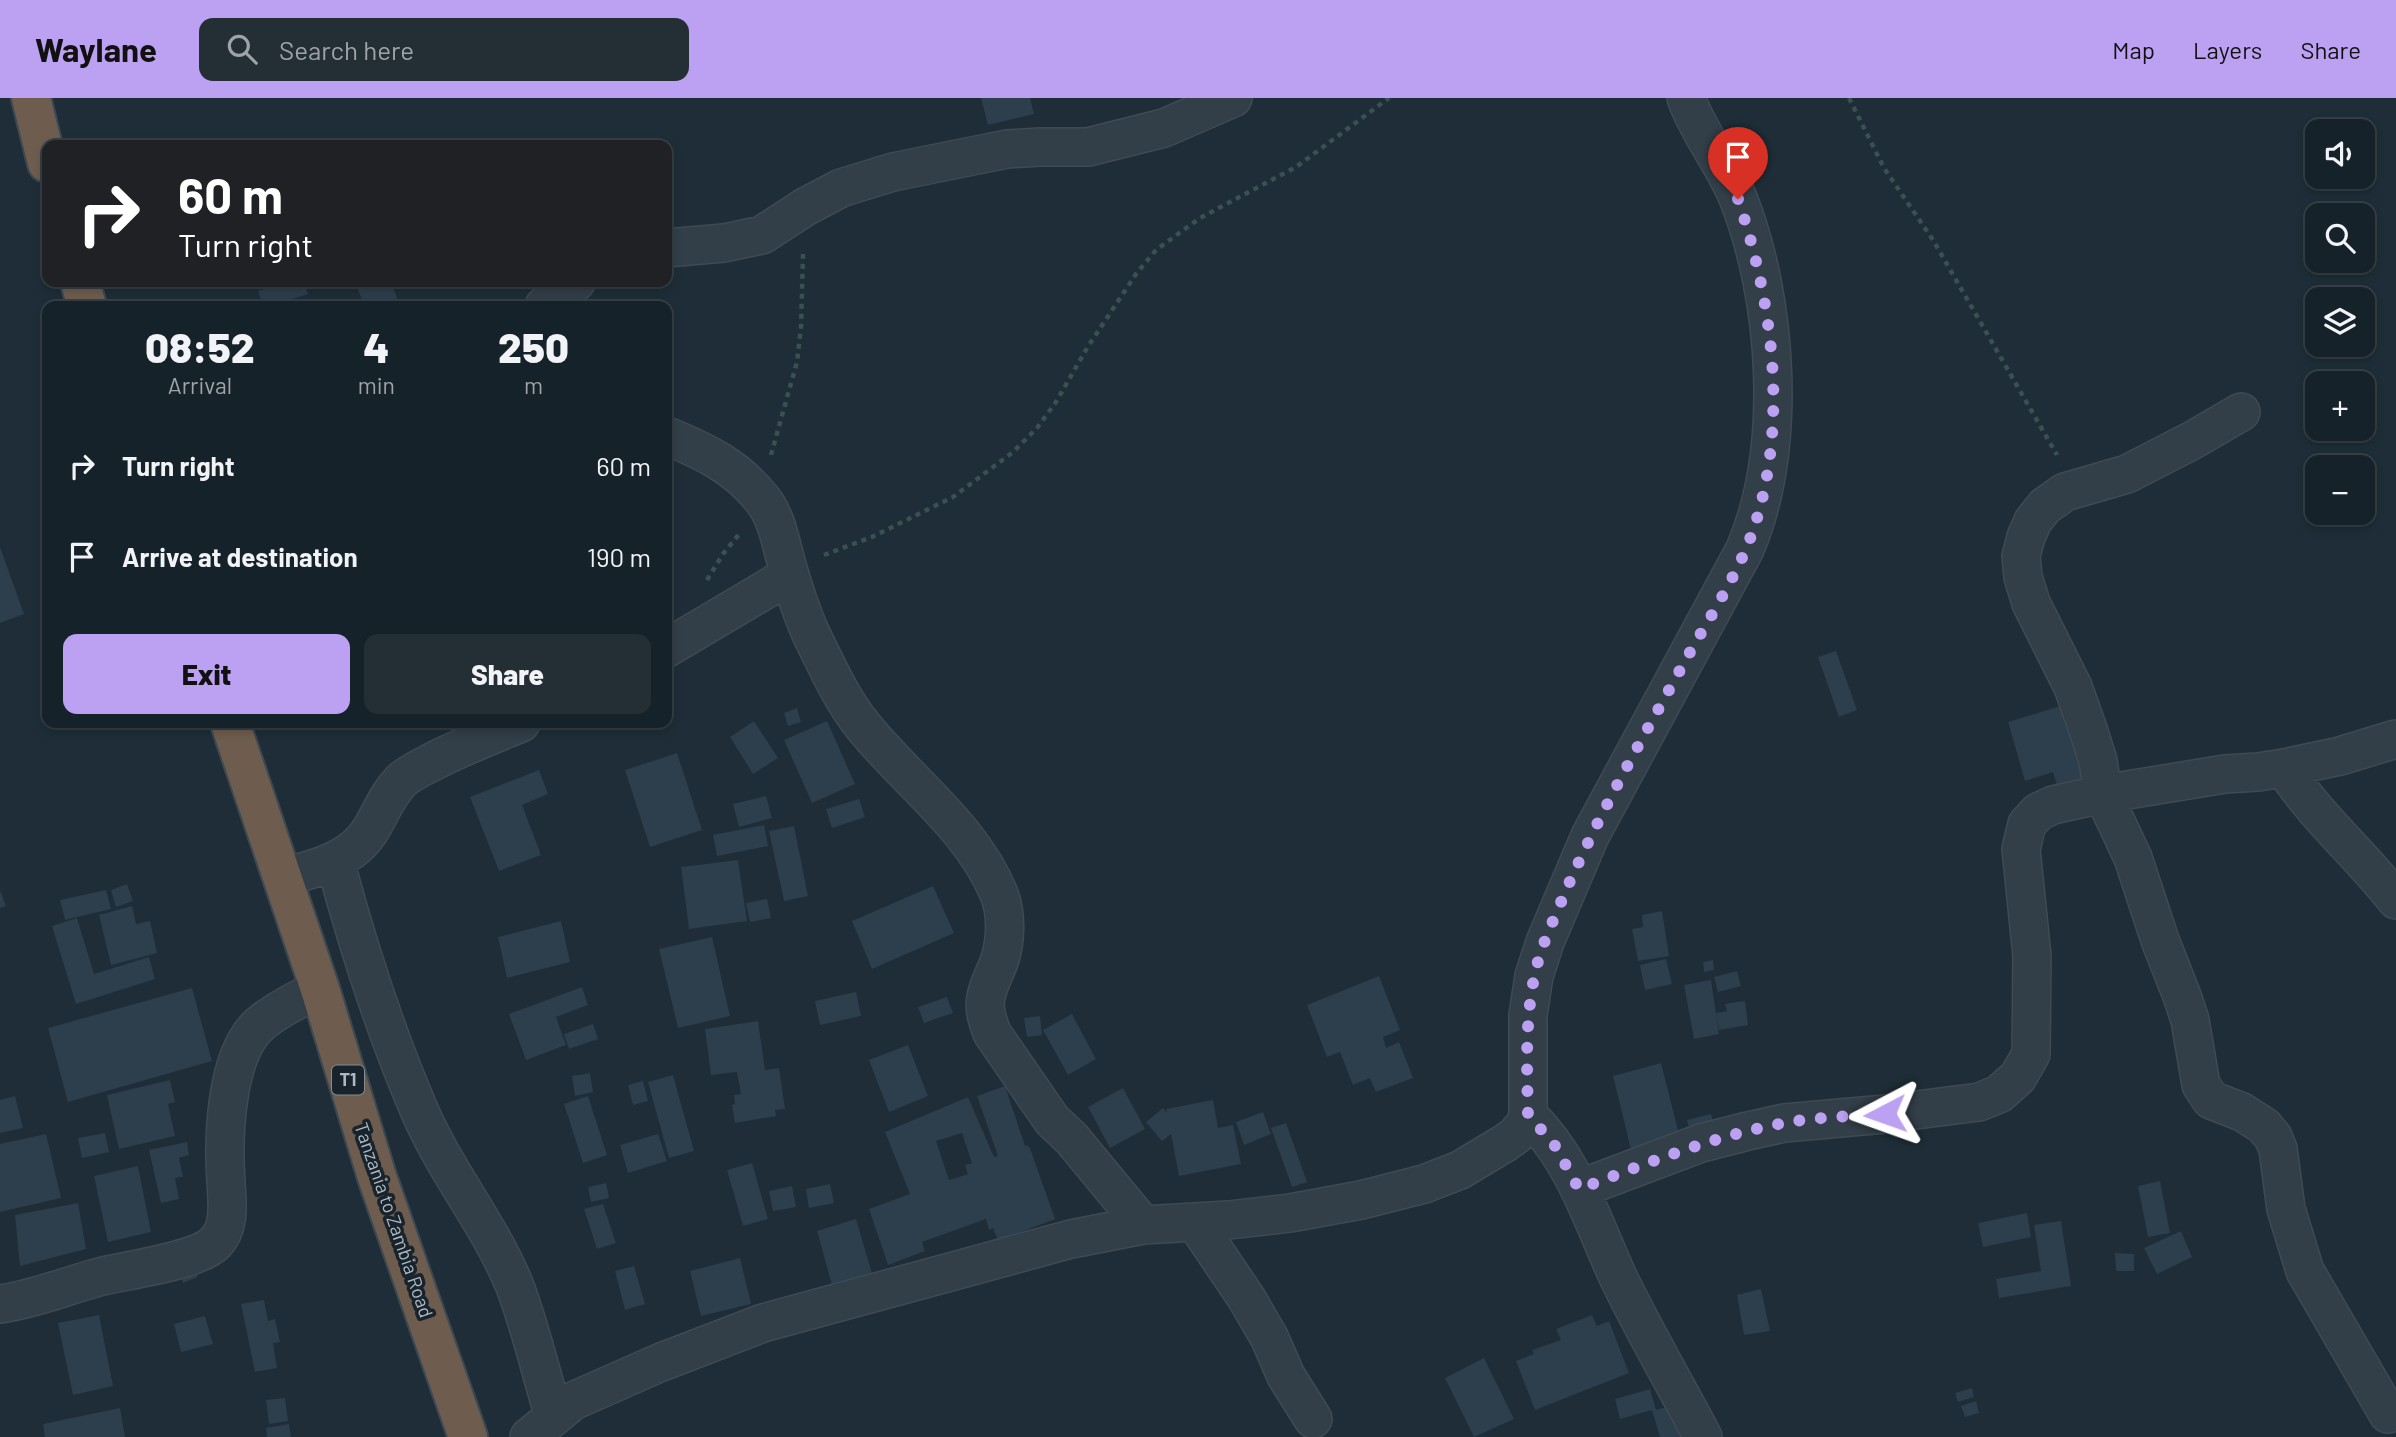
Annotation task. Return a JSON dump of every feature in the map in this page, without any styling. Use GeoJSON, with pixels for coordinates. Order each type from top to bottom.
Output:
{"type":"FeatureCollection","features":[{"type":"Feature","properties":{"kind":"highway"},"geometry":{"type":"LineString","coordinates":[[31,98],[42,143]]}},
{"type":"Feature","properties":{"kind":"highway","name":"Tanzania to Zambia Road"},"geometry":{"type":"LineString","coordinates":[[232,728],[320,989],[377,1177],[468,1437]]}},
{"type":"Feature","properties":{"kind":"street"},"geometry":{"type":"LineString","coordinates":[[672,248],[724,243],[762,235],[798,211],[841,188],[893,172],[1007,149],[1088,147],[1164,128],[1233,98]]}},
{"type":"Feature","properties":{"kind":"street"},"geometry":{"type":"LineString","coordinates":[[335,861],[354,933],[384,1024],[421,1114],[449,1171],[485,1227],[513,1284],[542,1427],[573,1401],[647,1368],[763,1323],[1060,1242],[1143,1225],[1290,1213],[1360,1200],[1424,1184],[1460,1170],[1506,1143],[1517,1135],[1525,1124],[1528,1115],[1528,1015],[1534,976],[1545,942],[1590,836],[1745,549],[1760,510],[1770,459],[1772,361],[1761,281],[1738,199],[1725,169],[1702,132],[1686,98]]}},
{"type":"Feature","properties":{"kind":"street"},"geometry":{"type":"LineString","coordinates":[[551,301],[569,287]]}},
{"type":"Feature","properties":{"kind":"street"},"geometry":{"type":"LineString","coordinates":[[2241,412],[2127,474],[2065,492],[2045,506],[2033,521],[2021,556],[2023,577],[2031,603],[2062,661],[2090,732],[2103,794],[2133,858],[2190,1020],[2201,1085],[2211,1100],[2242,1112],[2264,1126],[2273,1137],[2278,1149],[2286,1209],[2305,1271],[2388,1414]]}},
{"type":"Feature","properties":{"kind":"street"},"geometry":{"type":"LineString","coordinates":[[672,438],[725,464],[746,480],[764,501],[776,524],[790,575],[810,631],[838,687],[862,725],[949,820],[981,860],[999,894],[1003,908],[1003,945],[1000,960],[985,998],[992,1033],[1052,1120],[1072,1139],[1143,1225]]}},
{"type":"Feature","properties":{"kind":"street"},"geometry":{"type":"LineString","coordinates":[[672,645],[790,575]]}},
{"type":"Feature","properties":{"kind":"street"},"geometry":{"type":"LineString","coordinates":[[283,877],[335,861],[364,840],[388,799],[400,782],[411,773],[509,728]]}},
{"type":"Feature","properties":{"kind":"street"},"geometry":{"type":"LineString","coordinates":[[1579,1189],[1701,1143],[1748,1131],[1784,1123],[1979,1102],[1999,1094],[2018,1077],[2031,1054],[2032,956],[2021,849],[2024,831],[2038,812],[2053,805],[2103,794],[2225,774],[2284,768],[2340,756],[2396,739]]}},
{"type":"Feature","properties":{"kind":"street"},"geometry":{"type":"LineString","coordinates":[[2284,768],[2306,800],[2373,871],[2396,900]]}},
{"type":"Feature","properties":{"kind":"street"},"geometry":{"type":"LineString","coordinates":[[0,1304],[26,1300],[104,1276],[148,1268],[201,1252],[214,1245],[221,1236],[227,1211],[226,1132],[231,1090],[242,1051],[258,1026],[285,1006],[320,989]]}},
{"type":"Feature","properties":{"kind":"street"},"geometry":{"type":"LineString","coordinates":[[1528,1115],[1554,1144],[1579,1189],[1619,1278],[1703,1437]]}},
{"type":"Feature","properties":{"kind":"street"},"geometry":{"type":"LineString","coordinates":[[1195,1222],[1247,1299],[1270,1339],[1286,1376],[1313,1419]]}},
{"type":"Feature","properties":{"kind":"path"},"geometry":{"type":"LineString","coordinates":[[790,575],[814,560],[872,537],[953,497],[1013,452],[1037,428],[1056,402],[1087,348],[1136,274],[1156,250],[1200,218],[1296,167],[1389,98]]}},
{"type":"Feature","properties":{"kind":"path"},"geometry":{"type":"LineString","coordinates":[[1849,98],[1884,168],[1933,240],[2077,489]]}},
{"type":"Feature","properties":{"kind":"path"},"geometry":{"type":"LineString","coordinates":[[704,585],[723,554],[764,501],[768,466],[797,362],[803,256],[798,211]]}},
{"type":"Feature","properties":{"kind":"building"},"geometry":{"type":"Polygon","coordinates":[[[981,98],[1030,98],[1034,114],[988,125],[981,98]]]}},
{"type":"Feature","properties":{"kind":"building"},"geometry":{"type":"Polygon","coordinates":[[[270,287],[306,287],[308,294],[286,301],[261,301],[258,291],[270,287]]]}},
{"type":"Feature","properties":{"kind":"building"},"geometry":{"type":"Polygon","coordinates":[[[357,287],[393,287],[398,301],[359,301],[362,300],[357,287]]]}},
{"type":"Feature","properties":{"kind":"building"},"geometry":{"type":"Polygon","coordinates":[[[0,547],[24,614],[0,623],[0,547]]]}},
{"type":"Feature","properties":{"kind":"building"},"geometry":{"type":"Polygon","coordinates":[[[1836,651],[1857,710],[1839,717],[1818,657],[1836,651]]]}},
{"type":"Feature","properties":{"kind":"building"},"geometry":{"type":"Polygon","coordinates":[[[2070,703],[2086,760],[2078,762],[2084,781],[2058,789],[2053,772],[2025,781],[2008,722],[2070,703]]]}},
{"type":"Feature","properties":{"kind":"building"},"geometry":{"type":"Polygon","coordinates":[[[797,708],[801,722],[788,726],[784,713],[797,708]]]}},
{"type":"Feature","properties":{"kind":"building"},"geometry":{"type":"Polygon","coordinates":[[[754,721],[778,758],[753,774],[730,737],[754,721]]]}},
{"type":"Feature","properties":{"kind":"building"},"geometry":{"type":"Polygon","coordinates":[[[827,721],[855,784],[812,803],[784,740],[827,721]]]}},
{"type":"Feature","properties":{"kind":"building"},"geometry":{"type":"Polygon","coordinates":[[[677,753],[702,830],[650,847],[625,770],[677,753]]]}},
{"type":"Feature","properties":{"kind":"building"},"geometry":{"type":"Polygon","coordinates":[[[539,770],[548,794],[522,805],[541,855],[499,871],[470,797],[539,770]]]}},
{"type":"Feature","properties":{"kind":"building"},"geometry":{"type":"Polygon","coordinates":[[[766,796],[772,818],[739,827],[733,804],[766,796]]]}},
{"type":"Feature","properties":{"kind":"building"},"geometry":{"type":"Polygon","coordinates":[[[859,799],[865,817],[832,828],[826,809],[859,799]]]}},
{"type":"Feature","properties":{"kind":"building"},"geometry":{"type":"Polygon","coordinates":[[[764,825],[768,846],[717,856],[713,835],[764,825]]]}},
{"type":"Feature","properties":{"kind":"building"},"geometry":{"type":"Polygon","coordinates":[[[794,826],[808,896],[784,901],[769,831],[794,826]]]}},
{"type":"Feature","properties":{"kind":"building"},"geometry":{"type":"Polygon","coordinates":[[[738,860],[747,921],[689,929],[681,867],[738,860]]]}},
{"type":"Feature","properties":{"kind":"building"},"geometry":{"type":"Polygon","coordinates":[[[127,884],[133,901],[116,907],[111,890],[127,884]]]}},
{"type":"Feature","properties":{"kind":"building"},"geometry":{"type":"Polygon","coordinates":[[[933,886],[954,933],[872,969],[852,921],[933,886]]]}},
{"type":"Feature","properties":{"kind":"building"},"geometry":{"type":"Polygon","coordinates":[[[0,890],[6,906],[0,908],[0,890]]]}},
{"type":"Feature","properties":{"kind":"building"},"geometry":{"type":"Polygon","coordinates":[[[106,890],[111,909],[65,920],[60,900],[106,890]]]}},
{"type":"Feature","properties":{"kind":"building"},"geometry":{"type":"Polygon","coordinates":[[[767,899],[771,918],[750,922],[746,903],[767,899]]]}},
{"type":"Feature","properties":{"kind":"building"},"geometry":{"type":"Polygon","coordinates":[[[132,906],[136,924],[150,921],[157,953],[111,965],[99,915],[132,906]]]}},
{"type":"Feature","properties":{"kind":"building"},"geometry":{"type":"Polygon","coordinates":[[[1662,911],[1669,956],[1638,961],[1632,929],[1643,927],[1642,915],[1662,911]]]}},
{"type":"Feature","properties":{"kind":"building"},"geometry":{"type":"Polygon","coordinates":[[[77,918],[94,974],[149,957],[155,979],[76,1004],[52,926],[77,918]]]}},
{"type":"Feature","properties":{"kind":"building"},"geometry":{"type":"Polygon","coordinates":[[[561,921],[570,962],[507,978],[498,937],[561,921]]]}},
{"type":"Feature","properties":{"kind":"building"},"geometry":{"type":"Polygon","coordinates":[[[712,937],[730,1016],[678,1028],[659,949],[712,937]]]}},
{"type":"Feature","properties":{"kind":"building"},"geometry":{"type":"Polygon","coordinates":[[[1666,959],[1672,984],[1645,990],[1640,965],[1666,959]]]}},
{"type":"Feature","properties":{"kind":"building"},"geometry":{"type":"Polygon","coordinates":[[[1713,960],[1714,970],[1704,972],[1703,962],[1713,960]]]}},
{"type":"Feature","properties":{"kind":"building"},"geometry":{"type":"Polygon","coordinates":[[[1737,971],[1741,986],[1718,992],[1714,977],[1737,971]]]}},
{"type":"Feature","properties":{"kind":"building"},"geometry":{"type":"Polygon","coordinates":[[[1379,976],[1400,1030],[1383,1037],[1386,1048],[1399,1042],[1413,1078],[1376,1092],[1370,1078],[1353,1085],[1340,1052],[1327,1057],[1307,1005],[1379,976]]]}},
{"type":"Feature","properties":{"kind":"building"},"geometry":{"type":"Polygon","coordinates":[[[1711,980],[1719,1034],[1694,1039],[1684,985],[1711,980]]]}},
{"type":"Feature","properties":{"kind":"building"},"geometry":{"type":"Polygon","coordinates":[[[582,987],[588,1005],[556,1017],[566,1045],[526,1060],[509,1014],[582,987]]]}},
{"type":"Feature","properties":{"kind":"building"},"geometry":{"type":"Polygon","coordinates":[[[192,988],[212,1061],[68,1102],[48,1028],[192,988]]]}},
{"type":"Feature","properties":{"kind":"building"},"geometry":{"type":"Polygon","coordinates":[[[856,992],[861,1016],[820,1025],[815,1001],[856,992]]]}},
{"type":"Feature","properties":{"kind":"building"},"geometry":{"type":"Polygon","coordinates":[[[947,997],[953,1013],[924,1023],[918,1007],[947,997]]]}},
{"type":"Feature","properties":{"kind":"building"},"geometry":{"type":"Polygon","coordinates":[[[1745,1001],[1748,1025],[1719,1030],[1716,1013],[1727,1011],[1725,1004],[1745,1001]]]}},
{"type":"Feature","properties":{"kind":"building"},"geometry":{"type":"Polygon","coordinates":[[[1072,1014],[1096,1059],[1068,1075],[1043,1030],[1072,1014]]]}},
{"type":"Feature","properties":{"kind":"building"},"geometry":{"type":"Polygon","coordinates":[[[1040,1016],[1042,1035],[1027,1037],[1024,1018],[1040,1016]]]}},
{"type":"Feature","properties":{"kind":"building"},"geometry":{"type":"Polygon","coordinates":[[[758,1021],[765,1070],[779,1068],[785,1109],[775,1110],[776,1116],[735,1123],[732,1105],[735,1104],[734,1095],[741,1094],[737,1072],[711,1075],[705,1029],[758,1021]]]}},
{"type":"Feature","properties":{"kind":"building"},"geometry":{"type":"Polygon","coordinates":[[[593,1024],[598,1039],[569,1049],[564,1034],[593,1024]]]}},
{"type":"Feature","properties":{"kind":"building"},"geometry":{"type":"Polygon","coordinates":[[[908,1045],[928,1096],[889,1112],[869,1060],[908,1045]]]}},
{"type":"Feature","properties":{"kind":"building"},"geometry":{"type":"Polygon","coordinates":[[[1661,1063],[1681,1142],[1632,1154],[1613,1076],[1661,1063]]]}},
{"type":"Feature","properties":{"kind":"building"},"geometry":{"type":"Polygon","coordinates":[[[590,1073],[593,1092],[575,1096],[572,1076],[590,1073]]]}},
{"type":"Feature","properties":{"kind":"building"},"geometry":{"type":"Polygon","coordinates":[[[673,1075],[694,1151],[669,1158],[648,1082],[673,1075]]]}},
{"type":"Feature","properties":{"kind":"building"},"geometry":{"type":"Polygon","coordinates":[[[170,1080],[175,1102],[168,1104],[175,1136],[119,1149],[107,1095],[170,1080]]]}},
{"type":"Feature","properties":{"kind":"building"},"geometry":{"type":"Polygon","coordinates":[[[643,1081],[648,1101],[633,1105],[628,1085],[643,1081]]]}},
{"type":"Feature","properties":{"kind":"building"},"geometry":{"type":"Polygon","coordinates":[[[1005,1086],[1025,1146],[1030,1148],[1055,1219],[998,1241],[993,1228],[989,1230],[986,1219],[922,1242],[925,1251],[888,1265],[869,1209],[910,1194],[885,1132],[968,1097],[994,1157],[998,1156],[977,1096],[1005,1086]],[[962,1133],[936,1141],[949,1180],[968,1174],[965,1165],[972,1163],[962,1133]]]}},
{"type":"Feature","properties":{"kind":"building"},"geometry":{"type":"Polygon","coordinates":[[[1123,1088],[1145,1129],[1110,1148],[1088,1107],[1123,1088]]]}},
{"type":"Feature","properties":{"kind":"building"},"geometry":{"type":"Polygon","coordinates":[[[15,1096],[23,1128],[0,1133],[0,1100],[15,1096]]]}},
{"type":"Feature","properties":{"kind":"building"},"geometry":{"type":"Polygon","coordinates":[[[588,1096],[607,1155],[583,1163],[564,1104],[588,1096]]]}},
{"type":"Feature","properties":{"kind":"building"},"geometry":{"type":"Polygon","coordinates":[[[1213,1100],[1218,1128],[1233,1125],[1241,1164],[1179,1176],[1171,1134],[1162,1141],[1146,1122],[1163,1108],[1167,1113],[1166,1109],[1213,1100]]]}},
{"type":"Feature","properties":{"kind":"building"},"geometry":{"type":"Polygon","coordinates":[[[1263,1112],[1271,1134],[1244,1145],[1236,1122],[1263,1112]]]}},
{"type":"Feature","properties":{"kind":"building"},"geometry":{"type":"Polygon","coordinates":[[[1711,1114],[1715,1129],[1691,1136],[1687,1120],[1711,1114]]]}},
{"type":"Feature","properties":{"kind":"building"},"geometry":{"type":"Polygon","coordinates":[[[1286,1123],[1307,1182],[1292,1187],[1271,1128],[1286,1123]]]}},
{"type":"Feature","properties":{"kind":"building"},"geometry":{"type":"Polygon","coordinates":[[[105,1133],[109,1152],[82,1158],[78,1138],[105,1133]]]}},
{"type":"Feature","properties":{"kind":"building"},"geometry":{"type":"Polygon","coordinates":[[[46,1134],[61,1198],[0,1212],[0,1144],[46,1134]]]}},
{"type":"Feature","properties":{"kind":"building"},"geometry":{"type":"Polygon","coordinates":[[[658,1134],[667,1161],[628,1173],[620,1145],[658,1134]]]}},
{"type":"Feature","properties":{"kind":"building"},"geometry":{"type":"Polygon","coordinates":[[[187,1142],[189,1155],[179,1158],[183,1177],[175,1178],[179,1199],[161,1203],[149,1150],[187,1142]]]}},
{"type":"Feature","properties":{"kind":"building"},"geometry":{"type":"Polygon","coordinates":[[[752,1163],[768,1219],[743,1226],[727,1170],[752,1163]]]}},
{"type":"Feature","properties":{"kind":"building"},"geometry":{"type":"Polygon","coordinates":[[[138,1166],[151,1232],[108,1242],[94,1176],[138,1166]]]}},
{"type":"Feature","properties":{"kind":"building"},"geometry":{"type":"Polygon","coordinates":[[[2160,1181],[2170,1233],[2148,1237],[2138,1186],[2160,1181]]]}},
{"type":"Feature","properties":{"kind":"building"},"geometry":{"type":"Polygon","coordinates":[[[606,1183],[609,1198],[591,1202],[588,1187],[606,1183]]]}},
{"type":"Feature","properties":{"kind":"building"},"geometry":{"type":"Polygon","coordinates":[[[830,1184],[834,1203],[809,1208],[806,1189],[830,1184]]]}},
{"type":"Feature","properties":{"kind":"building"},"geometry":{"type":"Polygon","coordinates":[[[792,1186],[796,1207],[773,1211],[769,1191],[792,1186]]]}},
{"type":"Feature","properties":{"kind":"building"},"geometry":{"type":"Polygon","coordinates":[[[78,1203],[86,1249],[20,1266],[15,1215],[78,1203]]]}},
{"type":"Feature","properties":{"kind":"building"},"geometry":{"type":"Polygon","coordinates":[[[603,1204],[616,1243],[597,1249],[584,1209],[603,1204]]]}},
{"type":"Feature","properties":{"kind":"building"},"geometry":{"type":"Polygon","coordinates":[[[2027,1213],[2031,1237],[1983,1247],[1978,1223],[2027,1213]]]}},
{"type":"Feature","properties":{"kind":"building"},"geometry":{"type":"Polygon","coordinates":[[[856,1219],[872,1273],[832,1285],[817,1231],[856,1219]]]}},
{"type":"Feature","properties":{"kind":"building"},"geometry":{"type":"Polygon","coordinates":[[[2061,1221],[2071,1286],[1999,1298],[1996,1279],[2041,1271],[2034,1225],[2061,1221]]]}},
{"type":"Feature","properties":{"kind":"building"},"geometry":{"type":"Polygon","coordinates":[[[2181,1231],[2192,1257],[2157,1274],[2144,1248],[2181,1231]]]}},
{"type":"Feature","properties":{"kind":"building"},"geometry":{"type":"Polygon","coordinates":[[[2115,1253],[2134,1254],[2134,1271],[2116,1271],[2115,1253]]]}},
{"type":"Feature","properties":{"kind":"building"},"geometry":{"type":"Polygon","coordinates":[[[190,1256],[198,1277],[183,1283],[176,1261],[190,1256]]]}},
{"type":"Feature","properties":{"kind":"building"},"geometry":{"type":"Polygon","coordinates":[[[740,1258],[751,1304],[701,1316],[690,1271],[740,1258]]]}},
{"type":"Feature","properties":{"kind":"building"},"geometry":{"type":"Polygon","coordinates":[[[634,1266],[645,1304],[625,1310],[615,1271],[634,1266]]]}},
{"type":"Feature","properties":{"kind":"building"},"geometry":{"type":"Polygon","coordinates":[[[1761,1289],[1770,1331],[1744,1335],[1737,1295],[1761,1289]]]}},
{"type":"Feature","properties":{"kind":"building"},"geometry":{"type":"Polygon","coordinates":[[[264,1300],[268,1321],[275,1319],[280,1342],[273,1343],[277,1368],[255,1372],[241,1304],[264,1300]]]}},
{"type":"Feature","properties":{"kind":"building"},"geometry":{"type":"Polygon","coordinates":[[[99,1315],[113,1386],[73,1395],[58,1323],[99,1315]]]}},
{"type":"Feature","properties":{"kind":"building"},"geometry":{"type":"Polygon","coordinates":[[[1592,1315],[1597,1326],[1609,1321],[1629,1373],[1535,1410],[1516,1361],[1534,1354],[1532,1350],[1561,1340],[1556,1329],[1592,1315]]]}},
{"type":"Feature","properties":{"kind":"building"},"geometry":{"type":"Polygon","coordinates":[[[205,1316],[213,1344],[181,1352],[174,1324],[205,1316]]]}},
{"type":"Feature","properties":{"kind":"building"},"geometry":{"type":"Polygon","coordinates":[[[1484,1358],[1514,1419],[1474,1437],[1445,1378],[1484,1358]]]}},
{"type":"Feature","properties":{"kind":"building"},"geometry":{"type":"Polygon","coordinates":[[[1972,1388],[1974,1397],[1958,1402],[1955,1393],[1972,1388]]]}},
{"type":"Feature","properties":{"kind":"building"},"geometry":{"type":"Polygon","coordinates":[[[1650,1389],[1656,1410],[1678,1404],[1687,1437],[1660,1437],[1652,1410],[1620,1419],[1615,1399],[1650,1389]]]}},
{"type":"Feature","properties":{"kind":"building"},"geometry":{"type":"Polygon","coordinates":[[[285,1398],[288,1421],[269,1424],[266,1400],[285,1398]]]}},
{"type":"Feature","properties":{"kind":"building"},"geometry":{"type":"Polygon","coordinates":[[[1976,1401],[1979,1413],[1965,1417],[1961,1406],[1976,1401]]]}},
{"type":"Feature","properties":{"kind":"building"},"geometry":{"type":"Polygon","coordinates":[[[120,1408],[125,1437],[45,1437],[43,1424],[120,1408]]]}},
{"type":"Feature","properties":{"kind":"building"},"geometry":{"type":"Polygon","coordinates":[[[289,1424],[291,1437],[267,1437],[266,1428],[289,1424]]]}},
{"type":"Feature","properties":{"kind":"route"},"geometry":{"type":"LineString","coordinates":[[1738,199],[1761,281],[1772,361],[1770,459],[1760,510],[1745,549],[1721,597],[1590,836],[1545,942],[1534,976],[1528,1015],[1528,1115],[1554,1144],[1579,1189],[1701,1143],[1748,1131],[1784,1123],[1885,1114]]}}]}
